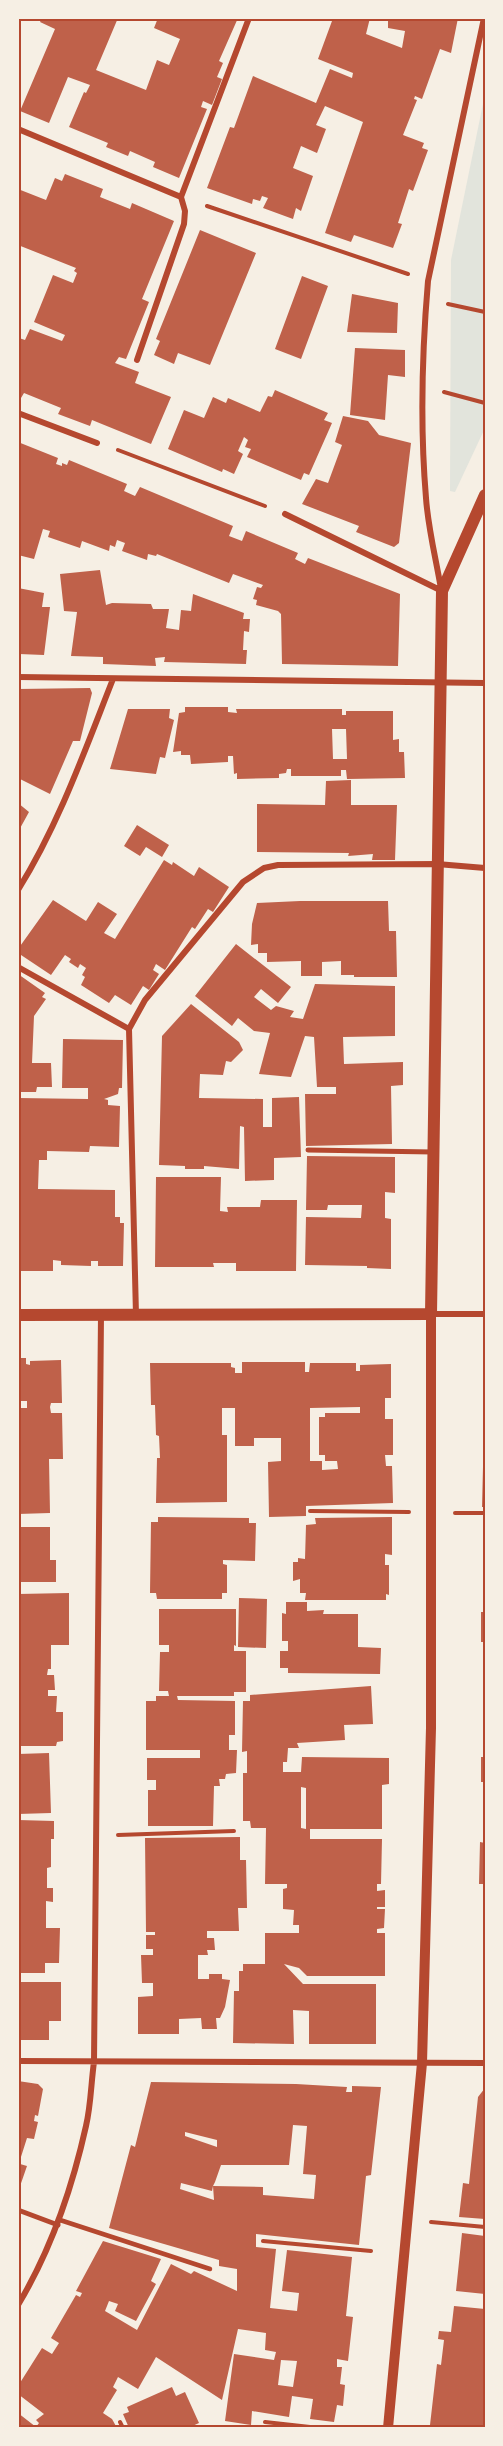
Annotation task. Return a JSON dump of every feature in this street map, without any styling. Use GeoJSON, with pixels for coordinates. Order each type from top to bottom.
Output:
{"type":"FeatureCollection","features":[{"type":"Feature","properties":{"kind":"main road"},"geometry":{"type":"LineString","coordinates":[[18,1315],[431,1314],[442,591],[485,495]]}},
{"type":"Feature","properties":{"kind":"street"},"geometry":{"type":"LineString","coordinates":[[137,360],[184,224],[185,211],[181,197],[249,18]]}},
{"type":"Feature","properties":{"kind":"street"},"geometry":{"type":"LineString","coordinates":[[442,591],[426,499],[423,387],[428,281],[484,18]]}},
{"type":"Feature","properties":{"kind":"street"},"geometry":{"type":"LineString","coordinates":[[18,129],[181,197]]}},
{"type":"Feature","properties":{"kind":"street"},"geometry":{"type":"LineString","coordinates":[[18,413],[97,443]]}},
{"type":"Feature","properties":{"kind":"street"},"geometry":{"type":"LineString","coordinates":[[285,514],[442,591]]}},
{"type":"Feature","properties":{"kind":"street"},"geometry":{"type":"LineString","coordinates":[[18,677],[485,683]]}},
{"type":"Feature","properties":{"kind":"street"},"geometry":{"type":"LineString","coordinates":[[18,890],[29,872],[70,785],[113,678]]}},
{"type":"Feature","properties":{"kind":"street"},"geometry":{"type":"LineString","coordinates":[[136,1314],[129,1029],[145,1000],[251,874],[264,868],[278,865],[437,864],[485,868]]}},
{"type":"Feature","properties":{"kind":"street"},"geometry":{"type":"LineString","coordinates":[[18,967],[33,973],[129,1029]]}},
{"type":"Feature","properties":{"kind":"street"},"geometry":{"type":"LineString","coordinates":[[308,1150],[433,1152]]}},
{"type":"Feature","properties":{"kind":"street"},"geometry":{"type":"LineString","coordinates":[[388,2428],[422,2063],[430,1728],[431,1314],[485,1314]]}},
{"type":"Feature","properties":{"kind":"street"},"geometry":{"type":"LineString","coordinates":[[18,2305],[34,2278],[59,2223],[87,2124],[94,2062],[100,1315]]}},
{"type":"Feature","properties":{"kind":"street"},"geometry":{"type":"LineString","coordinates":[[18,2061],[485,2064]]}},
{"type":"Feature","properties":{"kind":"street"},"geometry":{"type":"LineString","coordinates":[[18,2211],[59,2223]]}},
{"type":"Feature","properties":{"kind":"lane"},"geometry":{"type":"LineString","coordinates":[[59,2223],[210,2270]]}},
{"type":"Feature","properties":{"kind":"path"},"geometry":{"type":"LineString","coordinates":[[181,197],[428,281]]}},
{"type":"Feature","properties":{"kind":"path"},"geometry":{"type":"LineString","coordinates":[[427,299],[485,312]]}},
{"type":"Feature","properties":{"kind":"path"},"geometry":{"type":"LineString","coordinates":[[423,387],[485,403]]}},
{"type":"Feature","properties":{"kind":"path"},"geometry":{"type":"LineString","coordinates":[[97,443],[285,514]]}},
{"type":"Feature","properties":{"kind":"path"},"geometry":{"type":"LineString","coordinates":[[310,1511],[485,1513]]}},
{"type":"Feature","properties":{"kind":"path"},"geometry":{"type":"LineString","coordinates":[[96,1836],[234,1831]]}},
{"type":"Feature","properties":{"kind":"path"},"geometry":{"type":"LineString","coordinates":[[425,2221],[485,2227]]}},
{"type":"Feature","properties":{"kind":"path"},"geometry":{"type":"LineString","coordinates":[[263,2241],[371,2252]]}},
{"type":"Feature","properties":{"kind":"path"},"geometry":{"type":"LineString","coordinates":[[120,2422],[123,2428]]}},
{"type":"Feature","properties":{"kind":"path"},"geometry":{"type":"LineString","coordinates":[[265,2422],[319,2428]]}},
{"type":"Feature","properties":{"kind":"shaded area"},"geometry":{"type":"Polygon","coordinates":[[[485,94],[485,428],[455,492],[450,491],[451,260],[485,94]]]}},
{"type":"Feature","properties":{"kind":"building"},"geometry":{"type":"Polygon","coordinates":[[[42,18],[118,18],[96,70],[146,90],[157,60],[169,65],[180,39],[154,28],[158,18],[238,18],[219,61],[223,63],[217,77],[222,79],[212,105],[203,101],[201,107],[207,109],[179,178],[153,167],[155,162],[130,151],[128,156],[106,147],[108,143],[69,127],[84,92],[86,93],[90,85],[68,77],[49,123],[20,111],[55,29],[40,22],[42,18]]]}},
{"type":"Feature","properties":{"kind":"building"},"geometry":{"type":"Polygon","coordinates":[[[327,18],[370,18],[366,34],[402,48],[405,31],[388,28],[388,18],[458,18],[451,53],[440,49],[422,99],[415,96],[414,99],[417,100],[403,135],[424,143],[422,148],[428,150],[413,191],[409,189],[398,223],[402,224],[393,248],[354,235],[351,242],[325,233],[363,122],[325,106],[316,125],[326,129],[317,153],[301,146],[293,168],[313,176],[301,211],[296,208],[293,219],[263,208],[268,198],[262,196],[260,201],[253,199],[252,204],[207,188],[230,127],[234,128],[253,76],[316,103],[330,69],[352,78],[353,73],[318,59],[332,21],[327,18]]]}},
{"type":"Feature","properties":{"kind":"building"},"geometry":{"type":"Polygon","coordinates":[[[65,174],[103,189],[100,197],[130,209],[132,203],[174,221],[142,299],[149,302],[126,359],[119,357],[115,363],[139,372],[135,383],[171,397],[151,444],[92,420],[90,426],[58,414],[61,408],[24,393],[21,398],[18,397],[19,338],[25,340],[30,329],[62,341],[65,335],[34,322],[53,275],[73,283],[77,273],[74,271],[76,268],[18,245],[18,189],[46,200],[55,178],[62,181],[65,174]]]}},
{"type":"Feature","properties":{"kind":"building"},"geometry":{"type":"Polygon","coordinates":[[[200,230],[256,253],[210,365],[178,353],[174,364],[154,355],[160,341],[156,339],[200,230]]]}},
{"type":"Feature","properties":{"kind":"building"},"geometry":{"type":"Polygon","coordinates":[[[302,276],[328,286],[301,359],[275,349],[302,276]]]}},
{"type":"Feature","properties":{"kind":"building"},"geometry":{"type":"Polygon","coordinates":[[[352,294],[398,303],[397,333],[347,332],[352,294]]]}},
{"type":"Feature","properties":{"kind":"building"},"geometry":{"type":"Polygon","coordinates":[[[355,348],[405,350],[405,377],[388,375],[385,420],[350,415],[355,348]]]}},
{"type":"Feature","properties":{"kind":"building"},"geometry":{"type":"Polygon","coordinates":[[[275,390],[328,413],[324,420],[332,423],[309,475],[304,473],[301,480],[247,457],[251,449],[245,447],[248,440],[244,437],[238,451],[243,454],[234,474],[223,469],[222,472],[168,449],[184,410],[204,418],[213,397],[226,403],[228,398],[260,412],[268,396],[272,397],[275,390]]]}},
{"type":"Feature","properties":{"kind":"building"},"geometry":{"type":"Polygon","coordinates":[[[343,416],[368,421],[379,435],[411,443],[399,543],[394,547],[356,532],[359,526],[302,504],[316,479],[328,483],[342,445],[335,442],[343,416]]]}},
{"type":"Feature","properties":{"kind":"building"},"geometry":{"type":"Polygon","coordinates":[[[18,442],[58,458],[56,464],[67,465],[69,460],[127,484],[124,491],[135,496],[140,487],[233,526],[229,536],[242,541],[246,531],[298,553],[295,559],[305,564],[308,558],[400,594],[398,666],[282,664],[281,614],[278,611],[256,605],[257,600],[253,599],[257,587],[261,588],[263,585],[233,574],[229,583],[157,554],[156,556],[148,554],[147,560],[122,551],[125,543],[117,540],[115,547],[110,545],[109,551],[82,541],[80,548],[48,537],[50,531],[43,529],[34,559],[18,555],[18,442]]]}},
{"type":"Feature","properties":{"kind":"building"},"geometry":{"type":"Polygon","coordinates":[[[100,570],[106,605],[112,603],[151,604],[153,609],[169,609],[166,628],[179,630],[181,610],[191,611],[193,594],[244,613],[243,619],[250,619],[249,632],[244,631],[243,650],[247,650],[246,664],[164,662],[165,657],[155,658],[156,666],[103,664],[103,657],[71,656],[77,612],[64,611],[60,574],[100,570]]]}},
{"type":"Feature","properties":{"kind":"building"},"geometry":{"type":"Polygon","coordinates":[[[18,588],[44,593],[42,607],[50,607],[44,655],[19,654],[18,588]]]}},
{"type":"Feature","properties":{"kind":"building"},"geometry":{"type":"Polygon","coordinates":[[[90,688],[92,693],[80,741],[73,741],[50,794],[18,778],[18,689],[90,688]]]}},
{"type":"Feature","properties":{"kind":"building"},"geometry":{"type":"Polygon","coordinates":[[[185,707],[228,707],[228,712],[237,713],[236,709],[342,709],[342,715],[346,715],[346,711],[393,711],[393,740],[399,739],[399,752],[404,752],[405,778],[347,779],[346,770],[341,770],[341,776],[291,776],[291,769],[287,769],[286,773],[279,774],[279,778],[237,779],[237,773],[234,774],[233,756],[228,756],[228,762],[191,764],[190,755],[181,755],[181,751],[173,752],[179,713],[185,712],[185,707]],[[332,729],[333,759],[347,759],[346,729],[332,729]]]}},
{"type":"Feature","properties":{"kind":"building"},"geometry":{"type":"Polygon","coordinates":[[[128,709],[170,709],[169,718],[174,720],[165,758],[160,757],[156,774],[110,769],[128,709]]]}},
{"type":"Feature","properties":{"kind":"building"},"geometry":{"type":"Polygon","coordinates":[[[351,780],[351,805],[397,805],[395,860],[372,860],[373,854],[348,856],[349,853],[257,852],[257,804],[325,805],[326,781],[351,780]]]}},
{"type":"Feature","properties":{"kind":"building"},"geometry":{"type":"Polygon","coordinates":[[[18,803],[29,812],[18,832],[18,803]]]}},
{"type":"Feature","properties":{"kind":"building"},"geometry":{"type":"Polygon","coordinates":[[[137,825],[169,845],[162,857],[146,847],[140,856],[124,846],[137,825]]]}},
{"type":"Feature","properties":{"kind":"building"},"geometry":{"type":"Polygon","coordinates":[[[164,860],[172,865],[173,862],[194,876],[199,867],[229,887],[213,912],[208,909],[195,929],[192,927],[165,970],[156,964],[153,970],[159,974],[149,990],[143,986],[131,1005],[115,995],[109,1003],[81,985],[85,977],[82,975],[86,968],[80,964],[78,968],[69,962],[71,959],[65,955],[51,975],[18,953],[18,949],[53,900],[86,921],[98,902],[117,914],[104,933],[115,939],[164,860]]]}},
{"type":"Feature","properties":{"kind":"building"},"geometry":{"type":"Polygon","coordinates":[[[388,901],[389,931],[396,931],[397,977],[341,975],[341,961],[322,962],[322,976],[301,976],[301,961],[267,962],[267,953],[258,953],[258,944],[251,945],[252,924],[257,903],[388,901]]]}},
{"type":"Feature","properties":{"kind":"building"},"geometry":{"type":"Polygon","coordinates":[[[236,944],[291,987],[278,1003],[261,989],[254,997],[271,1010],[276,1006],[294,1011],[290,1017],[303,1019],[315,984],[395,986],[395,1036],[343,1037],[344,1064],[403,1062],[403,1085],[391,1086],[392,1144],[306,1146],[305,1094],[336,1094],[336,1087],[317,1087],[314,1037],[305,1036],[291,1077],[259,1074],[270,1033],[254,1031],[238,1018],[232,1026],[195,996],[236,944]]]}},
{"type":"Feature","properties":{"kind":"building"},"geometry":{"type":"Polygon","coordinates":[[[18,974],[45,993],[42,997],[46,999],[34,1016],[32,1063],[51,1063],[52,1087],[37,1087],[36,1092],[18,1092],[18,974]]]}},
{"type":"Feature","properties":{"kind":"building"},"geometry":{"type":"Polygon","coordinates":[[[191,1004],[239,1042],[243,1050],[231,1062],[226,1061],[223,1075],[200,1074],[199,1098],[263,1099],[263,1127],[272,1127],[272,1098],[299,1097],[301,1157],[274,1158],[274,1180],[245,1181],[244,1127],[240,1126],[239,1169],[204,1166],[204,1169],[185,1169],[185,1166],[159,1165],[162,1036],[191,1004]]]}},
{"type":"Feature","properties":{"kind":"building"},"geometry":{"type":"Polygon","coordinates":[[[63,1039],[123,1040],[122,1088],[119,1088],[118,1094],[104,1099],[108,1100],[108,1105],[120,1106],[119,1147],[90,1146],[89,1152],[47,1151],[47,1160],[39,1160],[38,1189],[115,1190],[115,1217],[120,1217],[120,1223],[124,1223],[123,1266],[98,1266],[98,1261],[91,1261],[91,1266],[61,1265],[61,1261],[53,1260],[53,1271],[18,1271],[18,1098],[88,1099],[88,1088],[62,1088],[63,1039]]]}},
{"type":"Feature","properties":{"kind":"building"},"geometry":{"type":"Polygon","coordinates":[[[307,1156],[395,1157],[395,1193],[385,1192],[385,1218],[391,1219],[391,1269],[367,1268],[367,1266],[305,1265],[306,1217],[361,1218],[362,1205],[328,1205],[327,1210],[306,1210],[307,1156]]]}},
{"type":"Feature","properties":{"kind":"building"},"geometry":{"type":"Polygon","coordinates":[[[156,1177],[221,1177],[220,1211],[228,1212],[227,1207],[260,1207],[261,1200],[297,1200],[296,1271],[236,1271],[236,1263],[213,1263],[214,1267],[155,1267],[156,1177]]]}},
{"type":"Feature","properties":{"kind":"building"},"geometry":{"type":"Polygon","coordinates":[[[18,1358],[26,1358],[26,1364],[30,1365],[30,1361],[61,1360],[62,1403],[51,1403],[50,1407],[51,1413],[62,1413],[63,1459],[49,1459],[50,1513],[18,1514],[18,1408],[27,1408],[27,1401],[18,1401],[18,1358]]]}},
{"type":"Feature","properties":{"kind":"building"},"geometry":{"type":"Polygon","coordinates":[[[242,1362],[305,1362],[305,1372],[309,1372],[310,1363],[356,1363],[356,1371],[360,1371],[360,1365],[391,1364],[391,1398],[385,1398],[385,1419],[393,1419],[393,1455],[385,1455],[386,1466],[392,1466],[393,1503],[306,1506],[306,1516],[269,1517],[268,1462],[281,1461],[281,1438],[254,1438],[254,1446],[235,1446],[235,1408],[222,1408],[222,1435],[227,1435],[227,1502],[156,1503],[157,1458],[160,1458],[159,1436],[156,1435],[155,1405],[151,1405],[150,1363],[231,1363],[231,1367],[235,1368],[235,1373],[242,1373],[242,1362]],[[360,1407],[310,1408],[310,1461],[322,1461],[322,1470],[338,1469],[337,1461],[325,1461],[325,1455],[319,1455],[319,1417],[325,1417],[325,1413],[360,1413],[360,1407]]]}},
{"type":"Feature","properties":{"kind":"building"},"geometry":{"type":"Polygon","coordinates":[[[483,1467],[485,1467],[485,1507],[482,1507],[483,1467]]]}},
{"type":"Feature","properties":{"kind":"building"},"geometry":{"type":"Polygon","coordinates":[[[158,1517],[249,1518],[249,1523],[256,1523],[255,1561],[223,1560],[223,1564],[227,1565],[227,1593],[222,1593],[222,1599],[157,1599],[156,1593],[150,1593],[151,1522],[158,1522],[158,1517]]]}},
{"type":"Feature","properties":{"kind":"building"},"geometry":{"type":"Polygon","coordinates":[[[392,1517],[392,1555],[385,1554],[385,1565],[389,1565],[389,1595],[386,1594],[386,1600],[305,1600],[306,1593],[300,1593],[300,1579],[293,1581],[293,1562],[298,1562],[298,1558],[305,1559],[306,1525],[316,1524],[315,1518],[392,1517]]]}},
{"type":"Feature","properties":{"kind":"building"},"geometry":{"type":"Polygon","coordinates":[[[18,1527],[50,1527],[50,1560],[56,1560],[56,1582],[18,1582],[18,1527]]]}},
{"type":"Feature","properties":{"kind":"building"},"geometry":{"type":"Polygon","coordinates":[[[69,1593],[69,1645],[51,1645],[51,1669],[48,1669],[47,1675],[54,1675],[55,1690],[48,1690],[48,1696],[57,1696],[56,1712],[63,1712],[63,1741],[57,1742],[56,1746],[18,1746],[18,1594],[69,1593]]]}},
{"type":"Feature","properties":{"kind":"building"},"geometry":{"type":"Polygon","coordinates":[[[239,1598],[267,1599],[266,1648],[238,1647],[239,1598]]]}},
{"type":"Feature","properties":{"kind":"building"},"geometry":{"type":"Polygon","coordinates":[[[286,1602],[307,1602],[307,1611],[324,1610],[323,1614],[358,1614],[358,1647],[381,1648],[380,1674],[288,1673],[288,1668],[280,1668],[280,1651],[288,1651],[288,1641],[282,1641],[282,1613],[286,1614],[286,1602]]]}},
{"type":"Feature","properties":{"kind":"building"},"geometry":{"type":"Polygon","coordinates":[[[159,1609],[236,1609],[234,1651],[246,1651],[246,1692],[234,1692],[234,1696],[177,1696],[178,1700],[235,1701],[235,1735],[229,1735],[229,1750],[237,1750],[236,1773],[226,1774],[225,1779],[219,1779],[220,1786],[214,1786],[213,1826],[148,1826],[148,1790],[156,1790],[156,1780],[147,1780],[147,1758],[200,1758],[200,1750],[146,1750],[146,1701],[156,1701],[156,1696],[169,1696],[168,1691],[159,1691],[160,1652],[169,1652],[169,1645],[159,1645],[159,1609]]]}},
{"type":"Feature","properties":{"kind":"building"},"geometry":{"type":"Polygon","coordinates":[[[481,1612],[485,1612],[485,1642],[481,1642],[481,1612]]]}},
{"type":"Feature","properties":{"kind":"building"},"geometry":{"type":"Polygon","coordinates":[[[371,1686],[373,1724],[344,1725],[345,1740],[297,1743],[299,1748],[288,1748],[287,1762],[283,1762],[283,1772],[301,1772],[302,1757],[389,1758],[389,1784],[382,1785],[382,1829],[310,1829],[310,1839],[382,1839],[381,1884],[377,1884],[377,1891],[385,1890],[385,1907],[377,1907],[377,1909],[385,1909],[384,1928],[377,1929],[377,1933],[385,1933],[385,1976],[307,1976],[299,1968],[284,1964],[303,1984],[376,1984],[376,2044],[309,2044],[309,2011],[293,2010],[294,2044],[233,2043],[234,1991],[239,1991],[239,1971],[243,1971],[243,1964],[265,1964],[265,1933],[299,1933],[299,1925],[293,1925],[294,1910],[283,1909],[283,1889],[287,1888],[287,1884],[265,1884],[266,1828],[251,1828],[250,1821],[243,1821],[243,1773],[247,1773],[247,1751],[242,1752],[243,1701],[250,1701],[250,1695],[371,1686]],[[301,1787],[301,1828],[306,1829],[306,1788],[301,1787]]]}},
{"type":"Feature","properties":{"kind":"building"},"geometry":{"type":"Polygon","coordinates":[[[49,1753],[51,1813],[18,1814],[18,1754],[49,1753]]]}},
{"type":"Feature","properties":{"kind":"building"},"geometry":{"type":"Polygon","coordinates":[[[481,1757],[485,1757],[485,1782],[481,1782],[481,1757]]]}},
{"type":"Feature","properties":{"kind":"building"},"geometry":{"type":"Polygon","coordinates":[[[18,1820],[54,1821],[54,1839],[51,1839],[51,1867],[47,1868],[47,1888],[53,1888],[53,1902],[46,1901],[46,1928],[60,1928],[59,1963],[45,1963],[45,1973],[18,1973],[18,1820]]]}},
{"type":"Feature","properties":{"kind":"building"},"geometry":{"type":"Polygon","coordinates":[[[240,1837],[240,1860],[246,1860],[247,1908],[238,1908],[239,1931],[207,1931],[207,1938],[214,1938],[215,1950],[207,1950],[208,1955],[198,1955],[198,1979],[209,1979],[209,1974],[222,1974],[222,1979],[230,1980],[225,2007],[220,2018],[216,2018],[217,2029],[202,2029],[201,2018],[179,2019],[179,2034],[138,2034],[138,1997],[153,1996],[153,1983],[142,1983],[141,1955],[153,1955],[153,1949],[146,1949],[146,1935],[155,1935],[155,1932],[146,1932],[145,1838],[240,1837]]]}},
{"type":"Feature","properties":{"kind":"building"},"geometry":{"type":"Polygon","coordinates":[[[480,1842],[485,1843],[485,1884],[479,1884],[480,1842]]]}},
{"type":"Feature","properties":{"kind":"building"},"geometry":{"type":"Polygon","coordinates":[[[18,1982],[61,1982],[61,2021],[49,2021],[49,2040],[18,2040],[18,1982]]]}},
{"type":"Feature","properties":{"kind":"building"},"geometry":{"type":"Polygon","coordinates":[[[18,2081],[38,2084],[43,2089],[38,2116],[35,2115],[34,2121],[38,2122],[34,2139],[27,2138],[20,2160],[20,2164],[27,2166],[18,2192],[18,2081]]]}},
{"type":"Feature","properties":{"kind":"building"},"geometry":{"type":"Polygon","coordinates":[[[151,2082],[296,2084],[347,2087],[346,2092],[352,2092],[352,2086],[381,2087],[371,2175],[366,2176],[359,2245],[256,2234],[256,2247],[276,2249],[270,2308],[297,2311],[299,2293],[282,2291],[287,2250],[352,2257],[346,2316],[353,2317],[348,2361],[337,2359],[337,2367],[342,2367],[340,2384],[345,2385],[343,2406],[337,2405],[334,2422],[310,2419],[313,2399],[292,2396],[289,2417],[252,2411],[251,2425],[225,2421],[234,2354],[274,2360],[276,2352],[265,2350],[266,2333],[238,2329],[222,2400],[156,2357],[138,2389],[118,2377],[113,2387],[117,2390],[103,2413],[112,2419],[117,2428],[18,2428],[18,2413],[36,2427],[39,2423],[36,2420],[44,2414],[18,2394],[18,2386],[42,2348],[52,2354],[59,2343],[51,2338],[76,2295],[80,2297],[82,2293],[76,2291],[103,2241],[161,2259],[151,2281],[156,2284],[136,2321],[115,2311],[118,2304],[109,2301],[105,2311],[137,2330],[171,2264],[191,2274],[194,2271],[237,2291],[237,2269],[219,2266],[219,2260],[109,2228],[131,2145],[135,2147],[151,2082]],[[293,2125],[289,2165],[221,2165],[213,2186],[263,2187],[263,2195],[314,2199],[316,2175],[303,2174],[307,2126],[293,2125]],[[185,2132],[185,2136],[217,2147],[217,2140],[185,2132]],[[181,2183],[180,2189],[214,2200],[213,2186],[212,2191],[181,2183]],[[281,2360],[278,2385],[293,2387],[297,2361],[281,2360]]]}},
{"type":"Feature","properties":{"kind":"building"},"geometry":{"type":"Polygon","coordinates":[[[485,2088],[485,2219],[459,2217],[463,2183],[469,2184],[478,2097],[485,2088]]]}},
{"type":"Feature","properties":{"kind":"building"},"geometry":{"type":"Polygon","coordinates":[[[462,2233],[485,2236],[485,2294],[456,2291],[462,2233]]]}},
{"type":"Feature","properties":{"kind":"building"},"geometry":{"type":"Polygon","coordinates":[[[454,2306],[485,2309],[485,2428],[430,2425],[437,2364],[441,2365],[444,2340],[438,2339],[439,2331],[451,2332],[454,2306]]]}},
{"type":"Feature","properties":{"kind":"building"},"geometry":{"type":"Polygon","coordinates":[[[172,2387],[176,2396],[185,2392],[199,2423],[188,2428],[129,2428],[123,2414],[129,2412],[127,2407],[172,2387]]]}}]}
